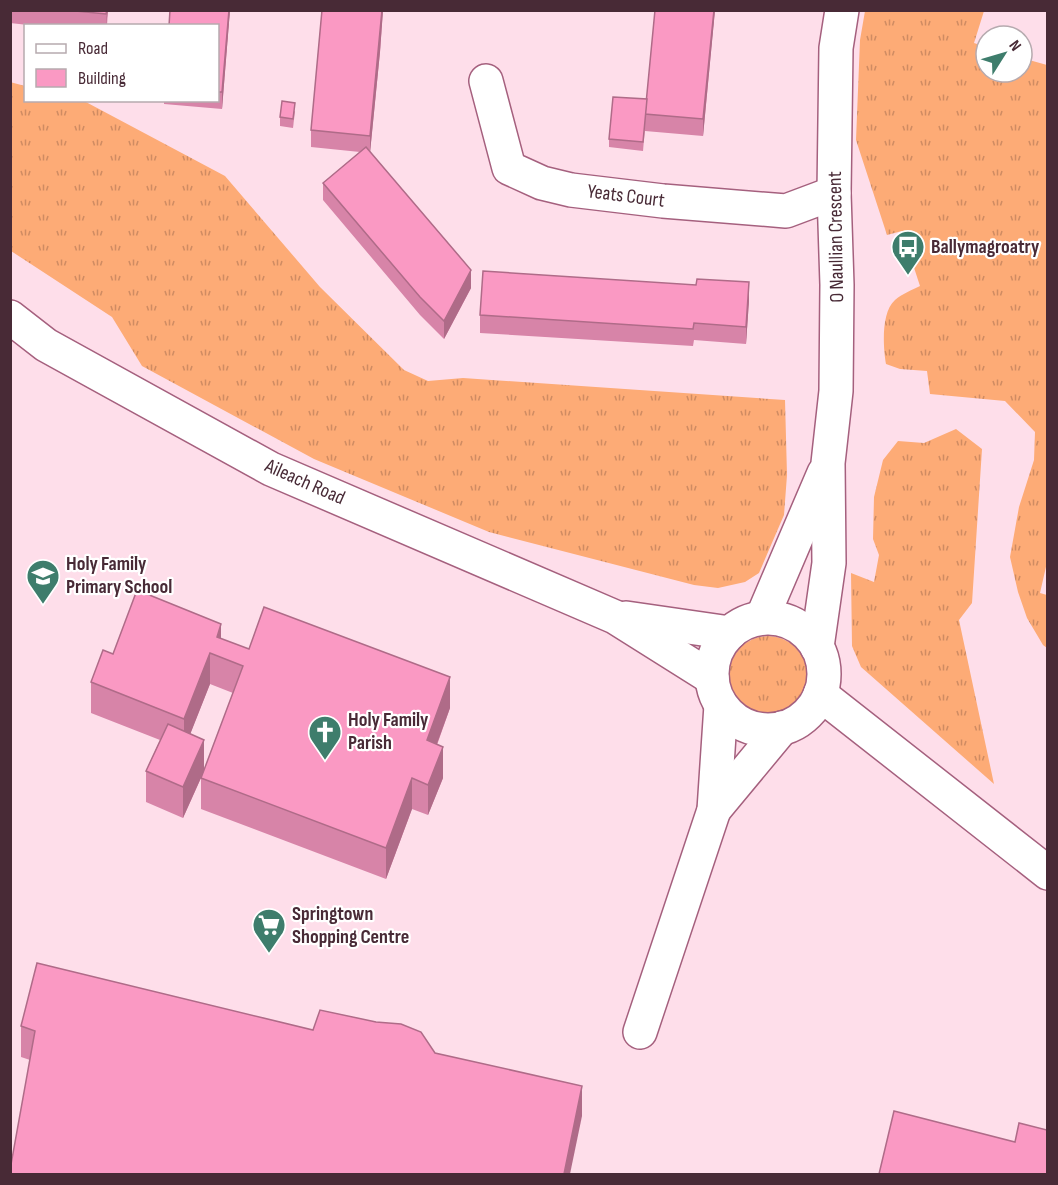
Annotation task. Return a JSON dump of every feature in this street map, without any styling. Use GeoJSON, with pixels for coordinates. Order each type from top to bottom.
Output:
{"type":"FeatureCollection","features":[{"type":"Feature","properties":{"kind":"street","name":"O Naullian Crescent"},"geometry":{"type":"LineString","coordinates":[[816,647],[829,563],[828,464],[836,391],[837,285],[834,193],[836,48],[842,10]]}},
{"type":"Feature","properties":{"kind":"street","name":"Yeats Court"},"geometry":{"type":"LineString","coordinates":[[486,81],[509,168],[542,183],[571,190],[663,201],[786,211],[834,193]]}},
{"type":"Feature","properties":{"kind":"street","name":"Aileach Road"},"geometry":{"type":"LineString","coordinates":[[10,317],[46,345],[272,469],[615,617],[716,692]]}},
{"type":"Feature","properties":{"kind":"street","name":"O Naullian Crescent"},"geometry":{"type":"LineString","coordinates":[[762,618],[828,464]]}},
{"type":"Feature","properties":{"kind":"street","name":"Aileach Road"},"geometry":{"type":"LineString","coordinates":[[615,617],[730,633]]}},
{"type":"Feature","properties":{"kind":"street"},"geometry":{"type":"LineString","coordinates":[[640,1032],[714,810],[716,654],[730,633],[750,621],[773,618],[793,624],[802,630],[816,647],[823,662],[824,678],[820,694],[805,716],[782,728],[771,730],[748,726],[738,721],[716,692]]}},
{"type":"Feature","properties":{"kind":"street"},"geometry":{"type":"LineString","coordinates":[[820,694],[1047,873]]}},
{"type":"Feature","properties":{"kind":"street"},"geometry":{"type":"LineString","coordinates":[[714,810],[782,728]]}},
{"type":"Feature","properties":{"kind":"green space"},"geometry":{"type":"Polygon","coordinates":[[[865,11],[984,11],[980,24],[974,24],[974,84],[1034,84],[1034,61],[1047,65],[1048,558],[1040,593],[1047,595],[1047,648],[1027,618],[1010,557],[1019,507],[1034,460],[1035,432],[1005,401],[930,394],[927,371],[900,369],[886,364],[885,321],[890,305],[904,294],[920,286],[902,231],[887,235],[856,140],[860,40],[865,11]]]}},
{"type":"Feature","properties":{"kind":"green space"},"geometry":{"type":"Polygon","coordinates":[[[10,82],[24,86],[24,102],[86,102],[225,176],[320,287],[404,370],[428,381],[463,378],[785,400],[787,475],[784,515],[759,573],[745,582],[718,588],[694,585],[489,532],[314,459],[142,366],[112,317],[11,251],[10,82]]]}},
{"type":"Feature","properties":{"kind":"green space"},"geometry":{"type":"Polygon","coordinates":[[[956,429],[982,449],[972,603],[959,620],[994,784],[861,667],[852,646],[851,573],[874,582],[879,555],[873,539],[874,497],[883,460],[898,441],[924,443],[956,429]]]}},
{"type":"Feature","properties":{"kind":"green space"},"geometry":{"type":"Polygon","coordinates":[[[760,636],[776,636],[790,642],[801,653],[807,667],[807,683],[801,697],[790,708],[776,714],[760,714],[746,708],[735,697],[729,683],[729,667],[735,653],[746,642],[760,636]]]}},
{"type":"Feature","properties":{"kind":"building"},"geometry":{"type":"Polygon","coordinates":[[[65,10],[107,10],[106,14],[65,10]]]}},
{"type":"Feature","properties":{"kind":"building"},"geometry":{"type":"Polygon","coordinates":[[[170,10],[229,10],[222,92],[219,92],[219,24],[169,24],[170,10]]]}},
{"type":"Feature","properties":{"kind":"building"},"geometry":{"type":"Polygon","coordinates":[[[322,10],[382,10],[370,136],[311,130],[322,10]]]}},
{"type":"Feature","properties":{"kind":"building"},"geometry":{"type":"Polygon","coordinates":[[[655,10],[714,10],[703,119],[645,114],[655,10]]]}},
{"type":"Feature","properties":{"kind":"building"},"geometry":{"type":"Polygon","coordinates":[[[613,97],[647,99],[643,142],[609,139],[613,97]]]}},
{"type":"Feature","properties":{"kind":"building"},"geometry":{"type":"Polygon","coordinates":[[[282,101],[295,103],[293,119],[280,117],[282,101]]]}},
{"type":"Feature","properties":{"kind":"building"},"geometry":{"type":"Polygon","coordinates":[[[366,147],[471,270],[444,321],[420,297],[323,183],[366,147]]]}},
{"type":"Feature","properties":{"kind":"building"},"geometry":{"type":"Polygon","coordinates":[[[483,271],[696,285],[697,279],[749,282],[746,327],[694,323],[693,329],[480,315],[483,271]]]}},
{"type":"Feature","properties":{"kind":"building","name":"Holy Family Parish"},"geometry":{"type":"Polygon","coordinates":[[[137,590],[221,624],[217,637],[249,649],[264,607],[450,677],[427,740],[443,747],[428,785],[412,778],[386,848],[201,778],[243,666],[210,653],[184,719],[91,682],[103,650],[113,654],[137,590]]]}},
{"type":"Feature","properties":{"kind":"building"},"geometry":{"type":"Polygon","coordinates":[[[168,724],[204,740],[183,787],[146,771],[168,724]]]}},
{"type":"Feature","properties":{"kind":"building"},"geometry":{"type":"Polygon","coordinates":[[[37,963],[313,1030],[320,1010],[376,1022],[401,1024],[421,1032],[435,1053],[582,1086],[564,1174],[10,1174],[35,1031],[21,1026],[37,963]]]}},
{"type":"Feature","properties":{"kind":"building"},"geometry":{"type":"Polygon","coordinates":[[[894,1111],[1015,1142],[1019,1123],[1047,1130],[1047,1174],[879,1174],[894,1111]]]}},
{"type":"Feature","properties":{"kind":"place","name":"Ballymagroatry"},"geometry":{"type":"Point","coordinates":[908,276]}},
{"type":"Feature","properties":{"kind":"place","name":"Holy Family Primary School"},"geometry":{"type":"Point","coordinates":[43,605]}},
{"type":"Feature","properties":{"kind":"place","name":"Holy Family Parish"},"geometry":{"type":"Point","coordinates":[325,761]}},
{"type":"Feature","properties":{"kind":"place","name":"Springtown Shopping Centre"},"geometry":{"type":"Point","coordinates":[269,954]}}]}
